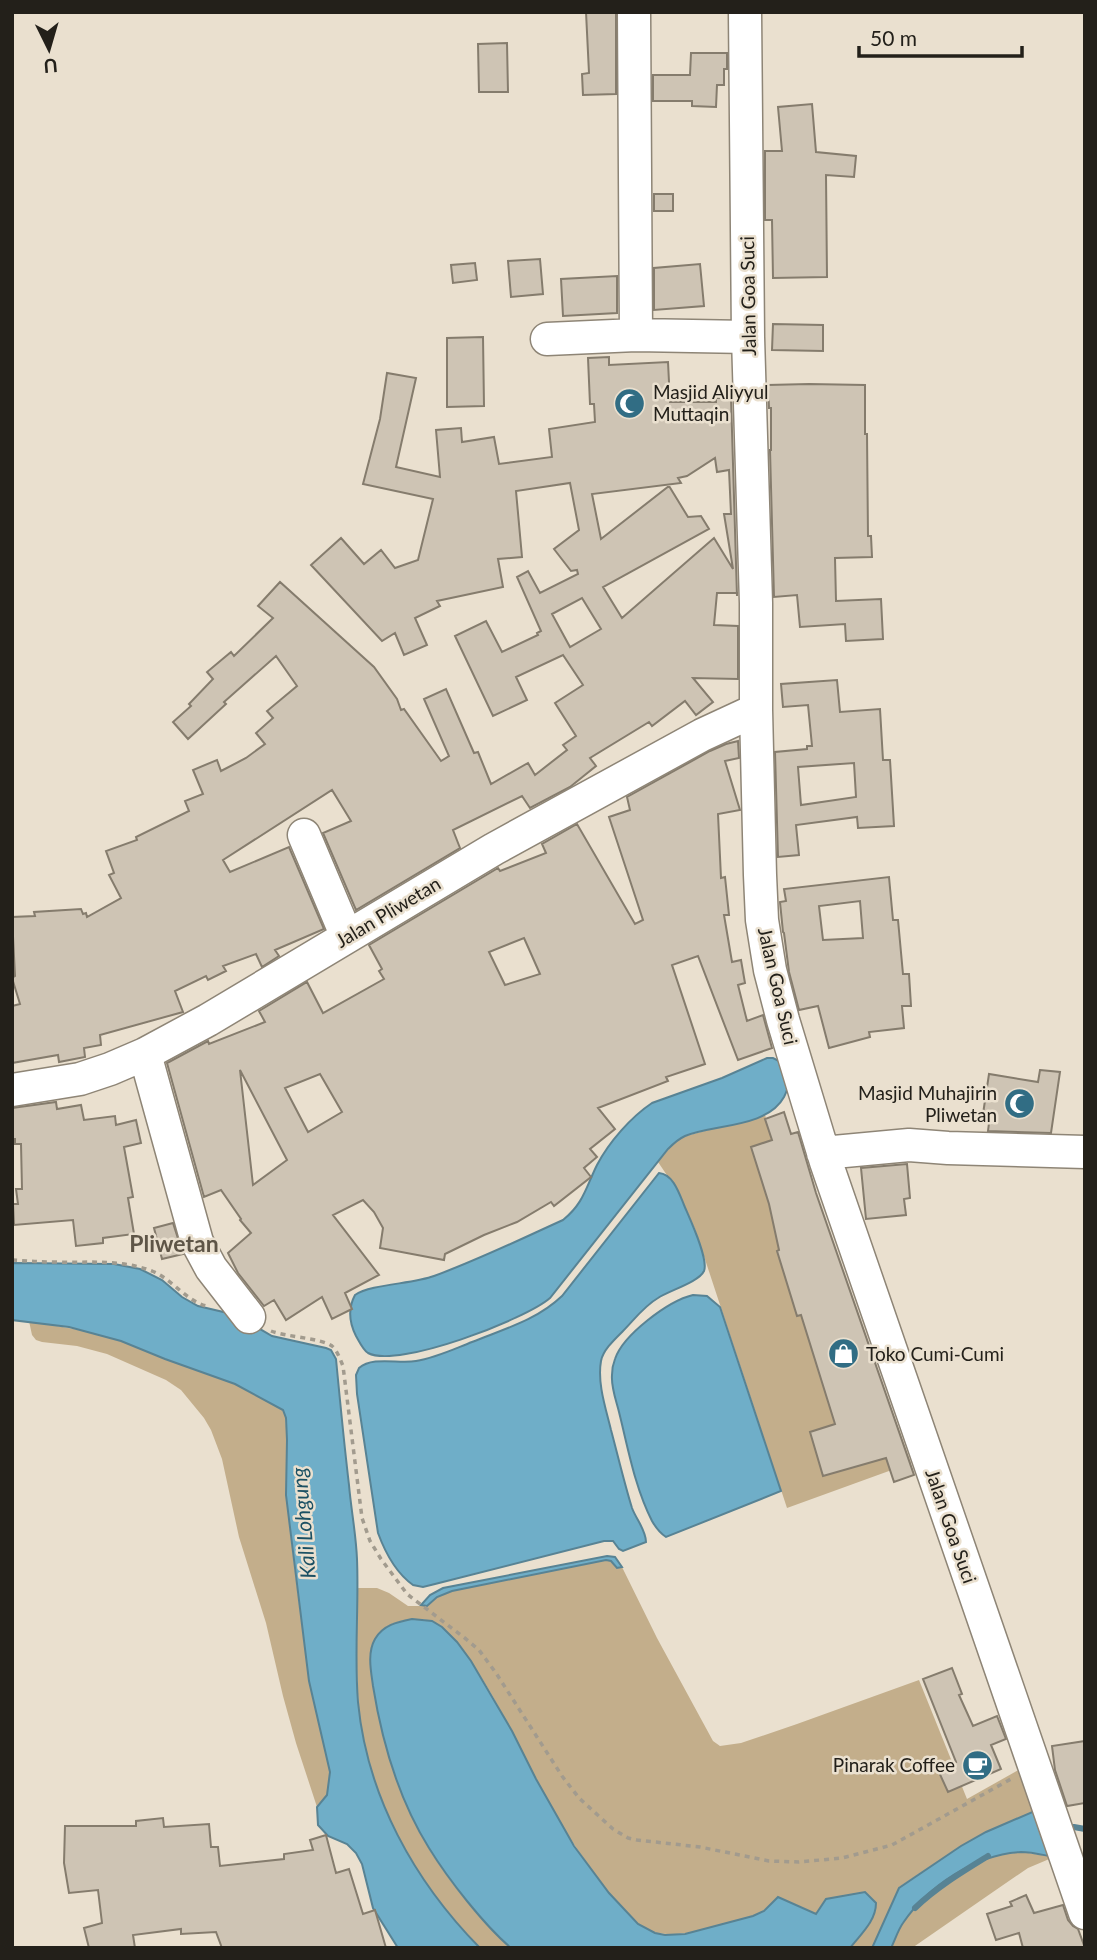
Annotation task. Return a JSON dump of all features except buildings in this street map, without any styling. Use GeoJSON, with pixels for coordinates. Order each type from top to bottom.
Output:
{"type":"FeatureCollection","features":[{"type":"Feature","properties":{"kind":"street"},"geometry":{"type":"LineString","coordinates":[[634,12],[636,335]]}},
{"type":"Feature","properties":{"kind":"street","name":"Jalan Goa Suci"},"geometry":{"type":"LineString","coordinates":[[745,12],[755,710],[760,900],[766,946],[777,999],[823,1153],[1085,1913]]}},
{"type":"Feature","properties":{"kind":"street"},"geometry":{"type":"LineString","coordinates":[[547,339],[636,335],[748,337]]}},
{"type":"Feature","properties":{"kind":"street","name":"Jalan Pliwetan"},"geometry":{"type":"LineString","coordinates":[[12,1090],[80,1079],[145,1054],[208,1020],[484,855],[702,735],[755,710]]}},
{"type":"Feature","properties":{"kind":"street"},"geometry":{"type":"LineString","coordinates":[[304,835],[347,937]]}},
{"type":"Feature","properties":{"kind":"street"},"geometry":{"type":"LineString","coordinates":[[145,1054],[197,1242],[211,1268],[249,1317]]}},
{"type":"Feature","properties":{"kind":"street"},"geometry":{"type":"LineString","coordinates":[[823,1153],[909,1145],[1085,1152]]}},
{"type":"Feature","properties":{"kind":"path"},"geometry":{"type":"LineString","coordinates":[[12,1260],[92,1261],[133,1265],[161,1275],[195,1302],[241,1312],[275,1333],[327,1343],[335,1350],[345,1377],[362,1518],[375,1550],[407,1594],[479,1650],[562,1776],[585,1805],[621,1835],[636,1840],[700,1847],[769,1861],[799,1862],[842,1858],[892,1845],[1034,1766]]}},
{"type":"Feature","properties":{"kind":"shaded area"},"geometry":{"type":"Polygon","coordinates":[[[765,1115],[780,1165],[779,1245],[830,1408],[885,1391],[911,1463],[787,1508],[695,1229],[679,1193],[658,1162],[682,1137],[765,1115]]]}},
{"type":"Feature","properties":{"kind":"shaded area"},"geometry":{"type":"Polygon","coordinates":[[[29,1321],[85,1331],[121,1341],[235,1384],[278,1406],[285,1413],[286,1495],[294,1564],[309,1681],[330,1772],[327,1795],[317,1807],[296,1743],[266,1623],[239,1537],[222,1459],[204,1418],[181,1390],[166,1380],[107,1354],[36,1340],[29,1321]]]}},
{"type":"Feature","properties":{"kind":"shaded area"},"geometry":{"type":"Polygon","coordinates":[[[611,1560],[617,1568],[622,1567],[713,1741],[720,1746],[741,1743],[919,1680],[967,1799],[1022,1768],[1037,1810],[986,1832],[899,1887],[872,1948],[850,1948],[870,1924],[816,1914],[778,1897],[757,1915],[729,1925],[683,1934],[655,1933],[638,1925],[626,1914],[583,1858],[551,1807],[498,1706],[468,1657],[432,1621],[415,1619],[397,1622],[382,1630],[372,1649],[371,1671],[382,1727],[402,1790],[429,1849],[467,1902],[511,1948],[480,1948],[458,1925],[419,1874],[388,1818],[376,1788],[367,1757],[359,1709],[358,1588],[377,1588],[408,1606],[427,1606],[437,1597],[452,1591],[611,1560]]]}},
{"type":"Feature","properties":{"kind":"shaded area"},"geometry":{"type":"Polygon","coordinates":[[[1022,1852],[1054,1857],[1028,1868],[912,1948],[891,1948],[910,1913],[947,1880],[984,1859],[1022,1852]]]}},
{"type":"Feature","properties":{"kind":"water"},"geometry":{"type":"Polygon","coordinates":[[[767,1058],[781,1062],[788,1080],[784,1097],[776,1107],[753,1120],[697,1132],[676,1142],[550,1298],[516,1318],[432,1348],[383,1356],[368,1353],[363,1348],[351,1320],[350,1310],[355,1295],[362,1291],[434,1276],[563,1220],[580,1201],[597,1165],[614,1139],[644,1109],[652,1103],[722,1078],[767,1058]]]}},
{"type":"Feature","properties":{"kind":"water"},"geometry":{"type":"Polygon","coordinates":[[[659,1173],[672,1180],[678,1190],[704,1257],[704,1271],[696,1279],[663,1295],[644,1309],[607,1349],[600,1369],[603,1396],[624,1479],[646,1542],[623,1551],[613,1541],[604,1541],[423,1587],[413,1585],[392,1562],[378,1533],[357,1394],[356,1375],[359,1368],[371,1362],[409,1362],[430,1358],[508,1328],[542,1311],[562,1296],[659,1173]]]}},
{"type":"Feature","properties":{"kind":"water","name":"Kali Lohgung"},"geometry":{"type":"Polygon","coordinates":[[[12,1263],[114,1264],[140,1269],[162,1280],[198,1306],[236,1315],[272,1336],[331,1350],[336,1359],[356,1550],[357,1684],[363,1737],[383,1803],[415,1866],[434,1895],[480,1948],[398,1948],[373,1908],[362,1864],[356,1853],[347,1844],[328,1836],[318,1825],[317,1807],[327,1795],[330,1772],[309,1681],[286,1495],[287,1440],[283,1410],[235,1384],[121,1341],[69,1327],[12,1320],[12,1263]]]}},
{"type":"Feature","properties":{"kind":"water"},"geometry":{"type":"Polygon","coordinates":[[[693,1295],[707,1296],[720,1307],[781,1491],[666,1537],[652,1521],[636,1482],[614,1394],[612,1371],[620,1350],[637,1330],[671,1304],[693,1295]]]}},
{"type":"Feature","properties":{"kind":"water"},"geometry":{"type":"Polygon","coordinates":[[[607,1556],[615,1557],[622,1567],[617,1568],[611,1561],[606,1560],[452,1591],[437,1597],[427,1606],[421,1605],[430,1595],[443,1588],[607,1556]]]}},
{"type":"Feature","properties":{"kind":"water"},"geometry":{"type":"Polygon","coordinates":[[[412,1619],[432,1621],[457,1642],[512,1731],[574,1846],[609,1893],[638,1924],[655,1933],[685,1934],[753,1916],[764,1911],[778,1897],[816,1914],[826,1899],[865,1892],[876,1903],[867,1927],[850,1948],[511,1948],[467,1901],[429,1848],[418,1830],[393,1770],[373,1686],[371,1650],[382,1630],[412,1619]]]}},
{"type":"Feature","properties":{"kind":"water"},"geometry":{"type":"Polygon","coordinates":[[[1037,1810],[1054,1857],[1021,1852],[1004,1854],[954,1874],[913,1909],[891,1948],[872,1948],[899,1888],[961,1846],[1037,1810]]]}},
{"type":"Feature","properties":{"kind":"waterway"},"geometry":{"type":"LineString","coordinates":[[1064,1829],[1085,1829]]}},
{"type":"Feature","properties":{"kind":"waterway"},"geometry":{"type":"LineString","coordinates":[[915,1908],[959,1874],[988,1856]]}},
{"type":"Feature","properties":{"kind":"place","name":"Masjid Aliyyul Muttaqin"},"geometry":{"type":"Point","coordinates":[630,403]}},
{"type":"Feature","properties":{"kind":"place","name":"Masjid Muhajirin Pliwetan"},"geometry":{"type":"Point","coordinates":[1020,1104]}},
{"type":"Feature","properties":{"kind":"place","name":"Toko Cumi-Cumi"},"geometry":{"type":"Point","coordinates":[843,1354]}},
{"type":"Feature","properties":{"kind":"place","name":"Pinarak Coffee"},"geometry":{"type":"Point","coordinates":[978,1765]}},
{"type":"Feature","properties":{"kind":"district","name":"Pliwetan"},"geometry":{"type":"Point","coordinates":[174,1244]}}]}
